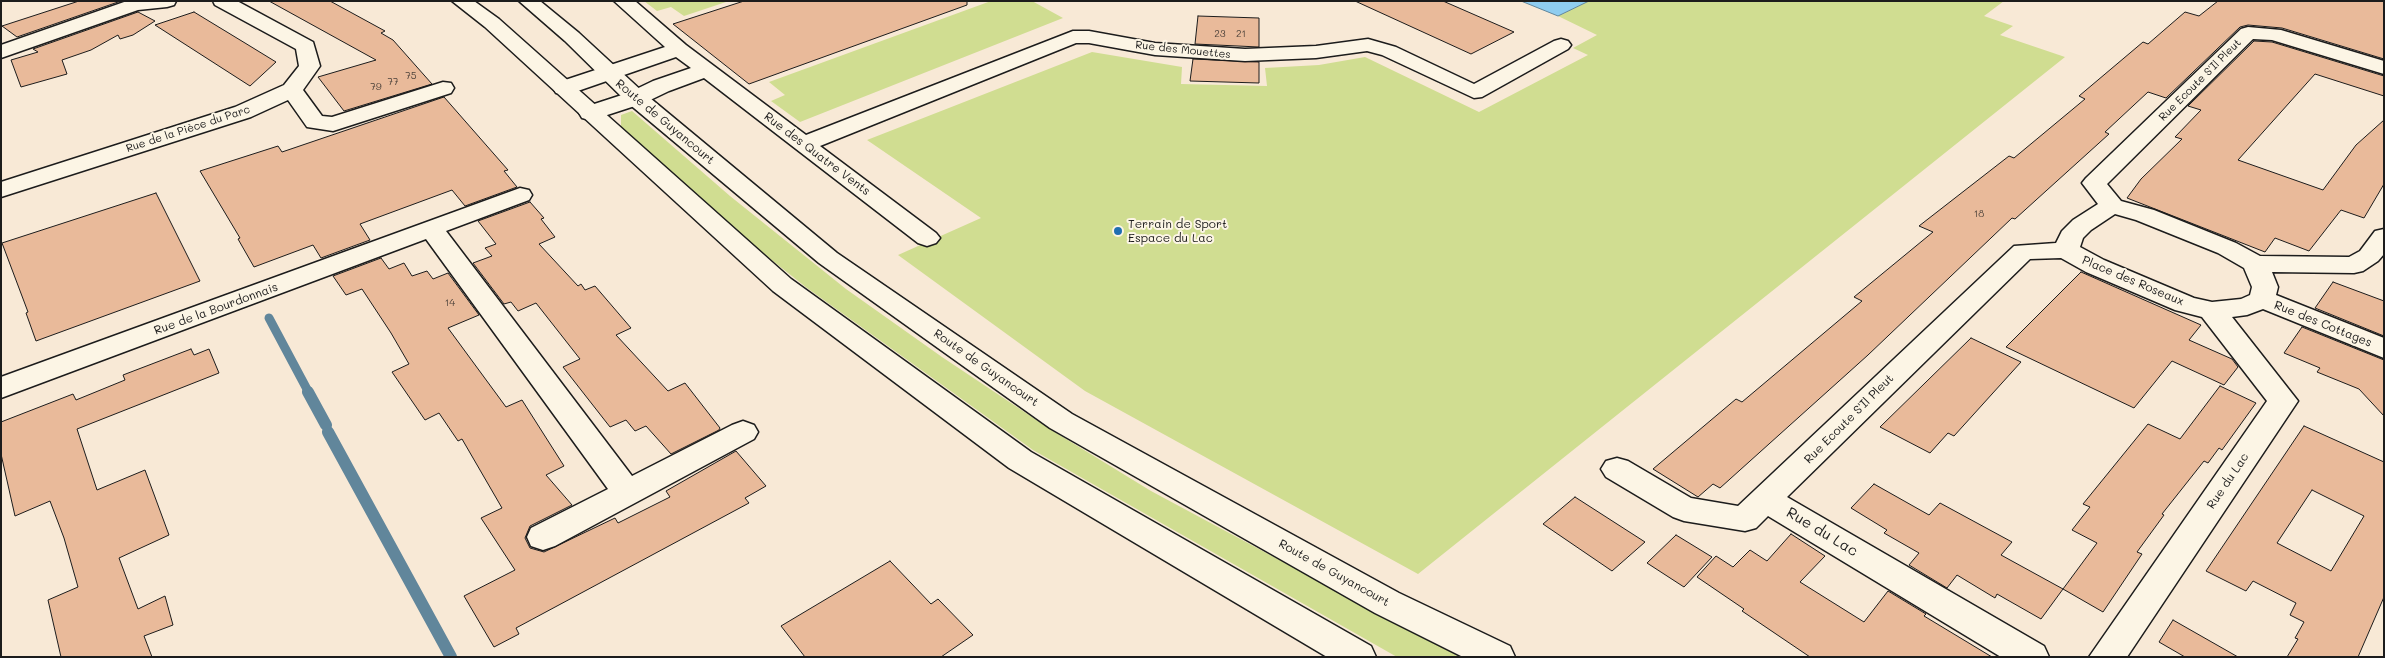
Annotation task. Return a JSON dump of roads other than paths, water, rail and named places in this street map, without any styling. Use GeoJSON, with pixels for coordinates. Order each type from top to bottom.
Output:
{"type":"FeatureCollection","features":[{"type":"Feature","properties":{"kind":"street"},"geometry":{"type":"LineString","coordinates":[[1,52],[135,5],[167,1]]}},
{"type":"Feature","properties":{"kind":"street","name":"Rue de la Pièce du Parc"},"geometry":{"type":"LineString","coordinates":[[1,190],[244,112],[292,90],[310,66],[306,46],[222,1]]}},
{"type":"Feature","properties":{"kind":"street"},"geometry":{"type":"LineString","coordinates":[[461,1],[492,23],[782,286],[1020,460],[1358,657]]}},
{"type":"Feature","properties":{"kind":"street","name":"Route de Guyancourt"},"geometry":{"type":"LineString","coordinates":[[528,1],[572,37],[609,75],[828,258],[1061,421],[1387,603],[1497,657]]}},
{"type":"Feature","properties":{"kind":"street","name":"Rue des Quatre Vents"},"geometry":{"type":"LineString","coordinates":[[623,1],[679,50],[927,238]]}},
{"type":"Feature","properties":{"kind":"street","name":"Rue Ecoute S'Il Pleut"},"geometry":{"type":"LineString","coordinates":[[2112,206],[2094,183],[2248,33],[2274,34],[2384,68]]}},
{"type":"Feature","properties":{"kind":"street","name":"Rue des Mouettes"},"geometry":{"type":"LineString","coordinates":[[804,144],[1073,37],[1090,37],[1155,49],[1245,56],[1316,52],[1368,45],[1389,51],[1474,92],[1561,45]]}},
{"type":"Feature","properties":{"kind":"street"},"geometry":{"type":"LineString","coordinates":[[564,88],[609,75],[679,50]]}},
{"type":"Feature","properties":{"kind":"street"},"geometry":{"type":"LineString","coordinates":[[590,113],[636,98],[661,86],[707,70]]}},
{"type":"Feature","properties":{"kind":"street"},"geometry":{"type":"LineString","coordinates":[[292,90],[315,122],[333,124],[443,88]]}},
{"type":"Feature","properties":{"kind":"street","name":"Rue de la Bourdonnais"},"geometry":{"type":"LineString","coordinates":[[1,388],[520,195]]}},
{"type":"Feature","properties":{"kind":"street"},"geometry":{"type":"LineString","coordinates":[[2066,250],[2071,236],[2082,225],[2095,214],[2112,206],[2163,222],[2228,248],[2256,264],[2354,265],[2368,256],[2384,236]]}},
{"type":"Feature","properties":{"kind":"street"},"geometry":{"type":"LineString","coordinates":[[430,229],[627,492]]}},
{"type":"Feature","properties":{"kind":"street","name":"Rue Ecoute S'Il Pleut"},"geometry":{"type":"LineString","coordinates":[[1617,469],[1684,509],[1745,519],[1767,500],[2023,251],[2066,250]]}},
{"type":"Feature","properties":{"kind":"street","name":"Place des Roseaux"},"geometry":{"type":"LineString","coordinates":[[2066,250],[2095,266],[2185,304],[2212,311],[2247,307],[2262,299]]}},
{"type":"Feature","properties":{"kind":"street"},"geometry":{"type":"LineString","coordinates":[[2256,264],[2265,287],[2262,299]]}},
{"type":"Feature","properties":{"kind":"street","name":"Rue des Cottages"},"geometry":{"type":"LineString","coordinates":[[2262,299],[2384,350]]}},
{"type":"Feature","properties":{"kind":"street","name":"Rue du Lac"},"geometry":{"type":"LineString","coordinates":[[2107,657],[2283,401],[2212,311]]}},
{"type":"Feature","properties":{"kind":"street"},"geometry":{"type":"LineString","coordinates":[[543,537],[743,432]]}},
{"type":"Feature","properties":{"kind":"street","name":"Rue du Lac"},"geometry":{"type":"LineString","coordinates":[[1767,500],[2031,657]]}},
{"type":"Feature","properties":{"kind":"water"},"geometry":{"type":"Polygon","coordinates":[[[1521,1],[1589,1],[1558,16],[1521,1]]]}},
{"type":"Feature","properties":{"kind":"waterway"},"geometry":{"type":"LineString","coordinates":[[269,318],[309,393]]}},
{"type":"Feature","properties":{"kind":"waterway"},"geometry":{"type":"LineString","coordinates":[[308,392],[326,425]]}},
{"type":"Feature","properties":{"kind":"waterway"},"geometry":{"type":"LineString","coordinates":[[328,432],[451,657]]}},
{"type":"Feature","properties":{"kind":"place","name":"Terrain de Sport Espace du Lac"},"geometry":{"type":"Point","coordinates":[1118,231]}}]}
